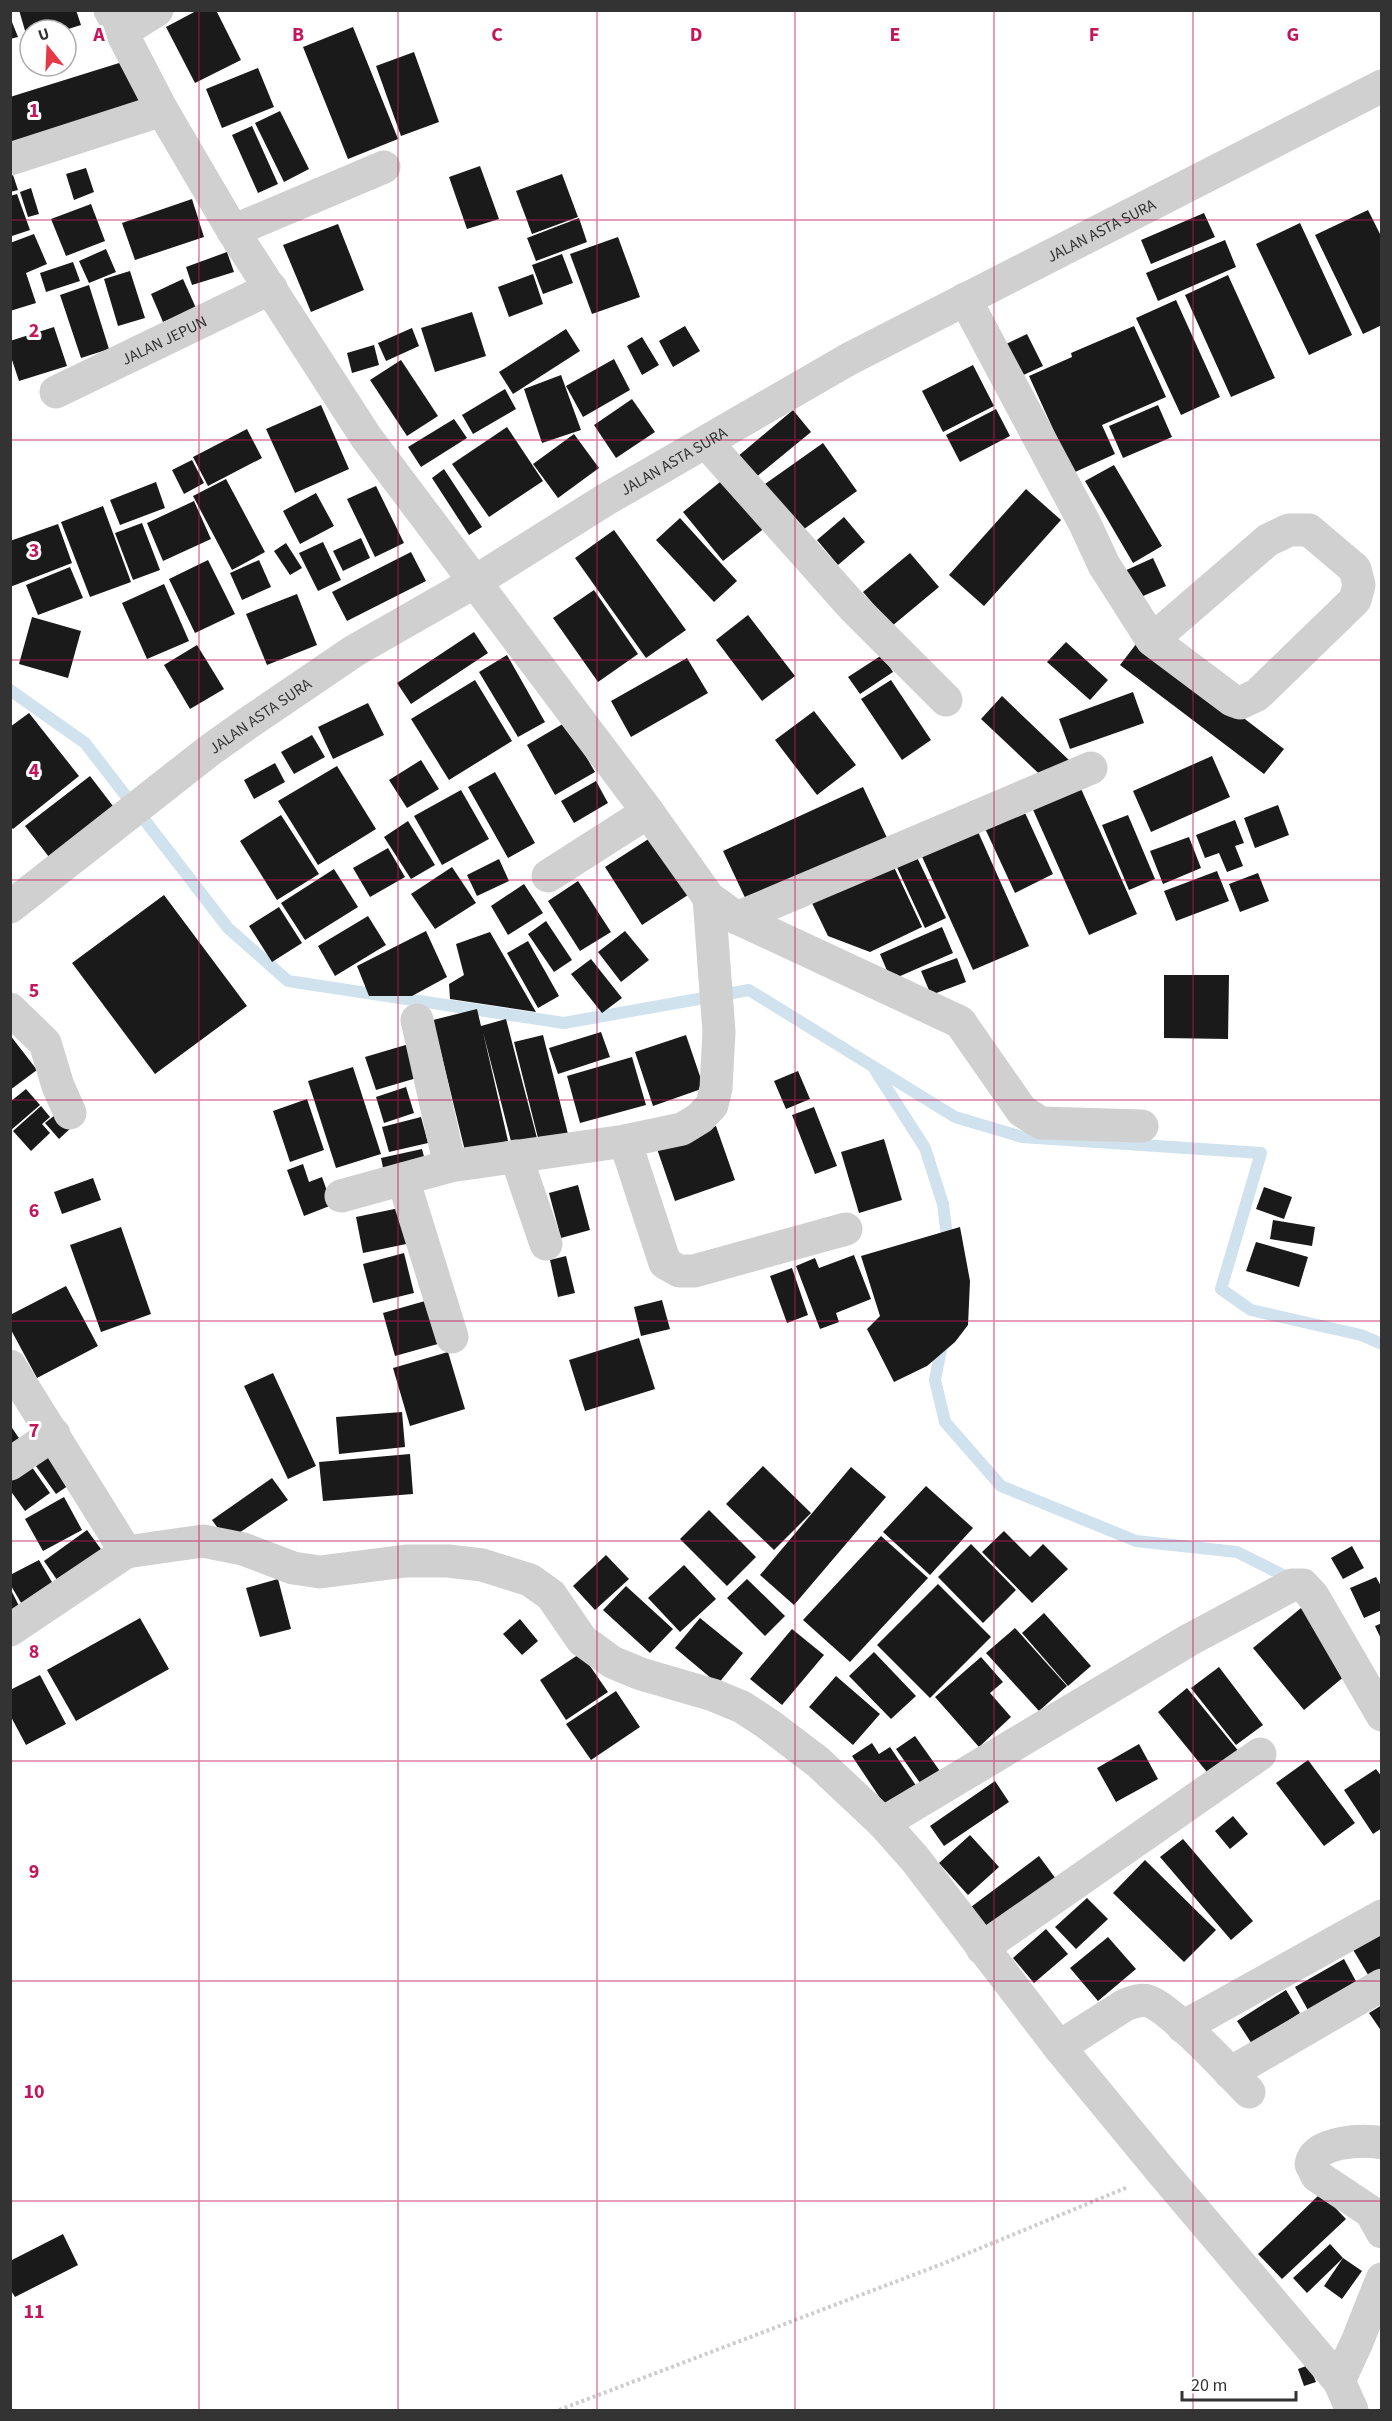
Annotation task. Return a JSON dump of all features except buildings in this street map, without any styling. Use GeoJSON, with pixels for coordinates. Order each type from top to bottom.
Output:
{"type":"FeatureCollection","features":[{"type":"Feature","properties":{"kind":"street"},"geometry":{"type":"LineString","coordinates":[[157,10],[116,21],[162,110],[233,231],[366,437],[473,583],[648,812],[709,898],[736,918],[960,1022],[1022,1111],[1041,1123],[1142,1126]]}},
{"type":"Feature","properties":{"kind":"street","name":"JALAN ASTA SURA"},"geometry":{"type":"LineString","coordinates":[[10,907],[210,750],[354,651],[473,583],[605,500],[849,359],[1382,86]]}},
{"type":"Feature","properties":{"kind":"street"},"geometry":{"type":"LineString","coordinates":[[10,159],[162,110]]}},
{"type":"Feature","properties":{"kind":"street"},"geometry":{"type":"LineString","coordinates":[[233,231],[384,167]]}},
{"type":"Feature","properties":{"kind":"street","name":"JALAN JEPUN"},"geometry":{"type":"LineString","coordinates":[[56,392],[271,288]]}},
{"type":"Feature","properties":{"kind":"street"},"geometry":{"type":"LineString","coordinates":[[965,299],[1104,565],[1152,640],[1232,700],[1240,703],[1257,695],[1355,600],[1359,585],[1355,568],[1309,531],[1289,530],[1268,540],[1152,640]]}},
{"type":"Feature","properties":{"kind":"street"},"geometry":{"type":"LineString","coordinates":[[706,442],[852,606],[945,700]]}},
{"type":"Feature","properties":{"kind":"street"},"geometry":{"type":"LineString","coordinates":[[736,918],[1091,768]]}},
{"type":"Feature","properties":{"kind":"street"},"geometry":{"type":"LineString","coordinates":[[548,876],[648,812]]}},
{"type":"Feature","properties":{"kind":"street"},"geometry":{"type":"LineString","coordinates":[[341,1196],[450,1166],[625,1141],[682,1129],[700,1118],[712,1105],[716,1088],[719,1032],[709,898]]}},
{"type":"Feature","properties":{"kind":"street"},"geometry":{"type":"LineString","coordinates":[[10,1009],[45,1043],[58,1086],[70,1113]]}},
{"type":"Feature","properties":{"kind":"street"},"geometry":{"type":"LineString","coordinates":[[417,1020],[450,1166]]}},
{"type":"Feature","properties":{"kind":"street"},"geometry":{"type":"LineString","coordinates":[[625,1141],[665,1263],[671,1268],[694,1271],[846,1229]]}},
{"type":"Feature","properties":{"kind":"street"},"geometry":{"type":"LineString","coordinates":[[516,1156],[546,1244]]}},
{"type":"Feature","properties":{"kind":"street"},"geometry":{"type":"LineString","coordinates":[[402,1179],[452,1337]]}},
{"type":"Feature","properties":{"kind":"street"},"geometry":{"type":"LineString","coordinates":[[10,1366],[126,1552]]}},
{"type":"Feature","properties":{"kind":"street"},"geometry":{"type":"LineString","coordinates":[[10,1464],[54,1434]]}},
{"type":"Feature","properties":{"kind":"street"},"geometry":{"type":"LineString","coordinates":[[10,1630],[126,1552],[203,1541],[243,1549],[293,1568],[320,1572],[406,1561],[448,1561],[482,1565],[530,1580],[551,1595],[582,1640],[596,1651],[612,1662],[641,1674],[713,1695],[742,1707],[818,1762],[883,1823],[915,1859],[1059,2047],[1339,2380],[1352,2410]]}},
{"type":"Feature","properties":{"kind":"street"},"geometry":{"type":"LineString","coordinates":[[883,1823],[1189,1640],[1292,1585],[1303,1585],[1313,1596],[1382,1715]]}},
{"type":"Feature","properties":{"kind":"street"},"geometry":{"type":"LineString","coordinates":[[982,1948],[1260,1754]]}},
{"type":"Feature","properties":{"kind":"street"},"geometry":{"type":"LineString","coordinates":[[1183,2027],[1382,1916]]}},
{"type":"Feature","properties":{"kind":"street"},"geometry":{"type":"LineString","coordinates":[[1059,2047],[1125,2005],[1137,2001],[1149,2001],[1183,2027],[1240,2082],[1382,1985]]}},
{"type":"Feature","properties":{"kind":"street"},"geometry":{"type":"LineString","coordinates":[[1382,2143],[1346,2142],[1325,2148],[1317,2153],[1311,2164],[1317,2176],[1371,2212],[1382,2232]]}},
{"type":"Feature","properties":{"kind":"street"},"geometry":{"type":"LineString","coordinates":[[1339,2380],[1382,2279]]}},
{"type":"Feature","properties":{"kind":"path"},"geometry":{"type":"LineString","coordinates":[[559,2410],[942,2264],[1162,2172]]}},
{"type":"Feature","properties":{"kind":"waterway"},"geometry":{"type":"LineString","coordinates":[[10,690],[85,743],[228,928],[288,981],[564,1023],[749,990],[955,1117],[1022,1137],[1261,1153],[1221,1289],[1251,1310],[1361,1335],[1382,1344]]}},
{"type":"Feature","properties":{"kind":"waterway"},"geometry":{"type":"LineString","coordinates":[[875,1070],[925,1148],[943,1204],[948,1245]]}},
{"type":"Feature","properties":{"kind":"waterway"},"geometry":{"type":"LineString","coordinates":[[943,1339],[935,1380],[945,1422],[1001,1486],[1136,1541],[1237,1552],[1289,1578],[1292,1582]]}}]}
